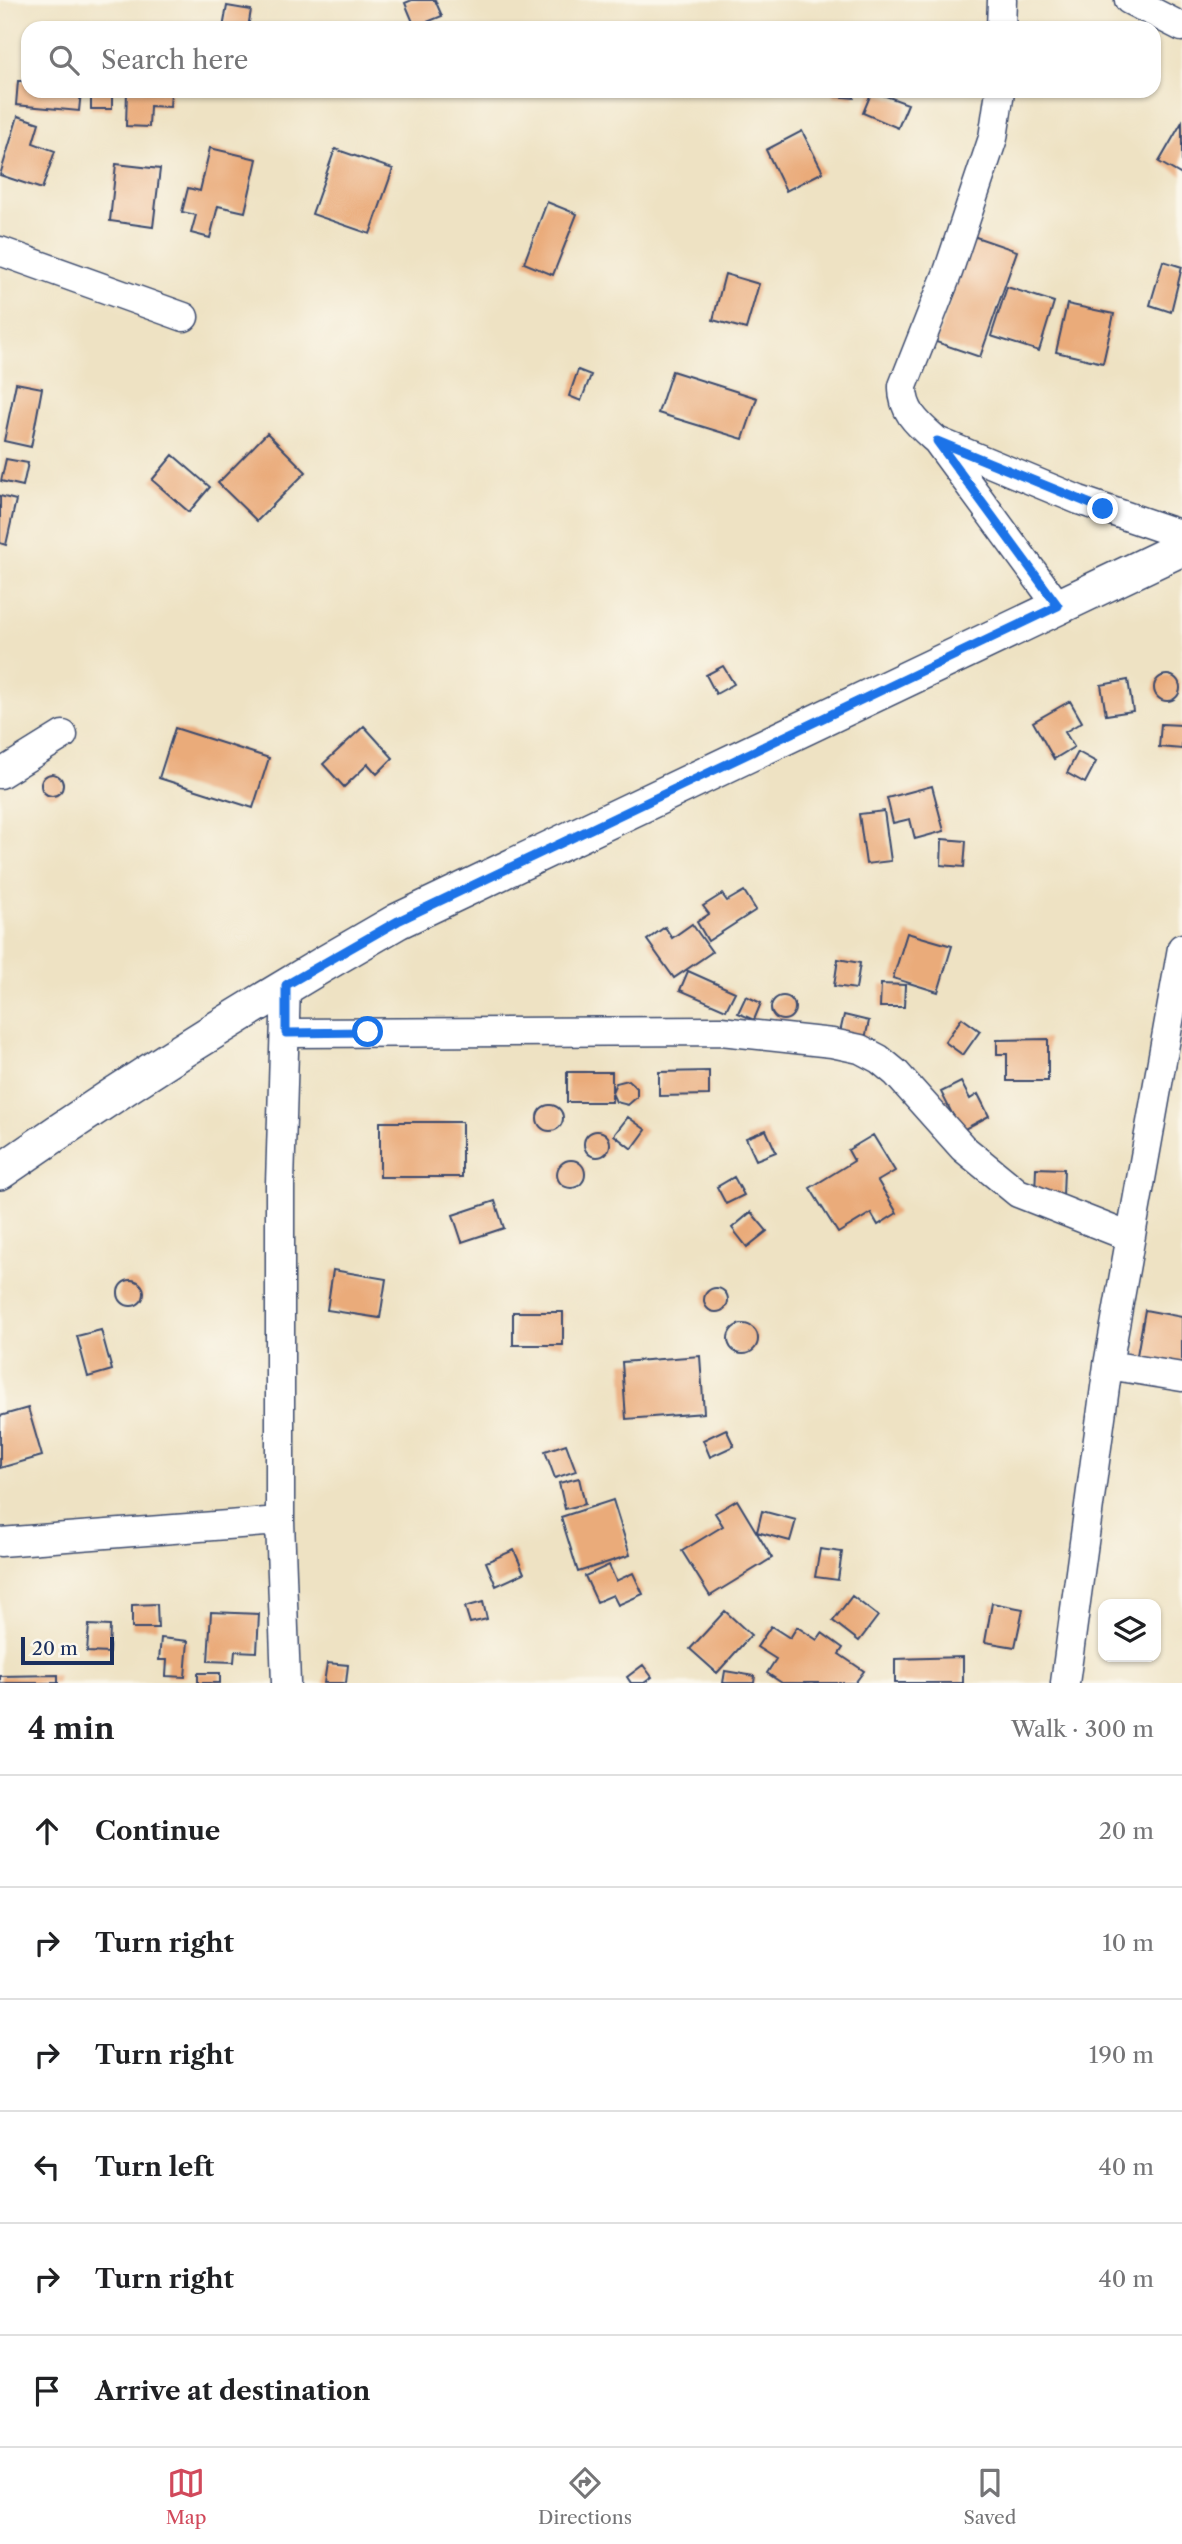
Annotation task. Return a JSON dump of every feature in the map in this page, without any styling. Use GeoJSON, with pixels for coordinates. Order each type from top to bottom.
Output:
{"type":"FeatureCollection","features":[{"type":"Feature","properties":{"kind":"street"},"geometry":{"type":"LineString","coordinates":[[1001,21],[1002,0]]}},
{"type":"Feature","properties":{"kind":"street"},"geometry":{"type":"LineString","coordinates":[[1129,0],[1182,27]]}},
{"type":"Feature","properties":{"kind":"street"},"geometry":{"type":"LineString","coordinates":[[999,98],[993,138],[948,272],[902,386],[905,407],[918,424],[937,441],[1058,606]]}},
{"type":"Feature","properties":{"kind":"street"},"geometry":{"type":"LineString","coordinates":[[0,251],[184,317]]}},
{"type":"Feature","properties":{"kind":"street"},"geometry":{"type":"LineString","coordinates":[[937,441],[1079,500],[1182,535]]}},
{"type":"Feature","properties":{"kind":"street"},"geometry":{"type":"LineString","coordinates":[[0,1172],[129,1082],[286,985],[398,921],[1182,548]]}},
{"type":"Feature","properties":{"kind":"street"},"geometry":{"type":"LineString","coordinates":[[0,774],[63,735]]}},
{"type":"Feature","properties":{"kind":"street"},"geometry":{"type":"LineString","coordinates":[[1065,1683],[1108,1365],[1130,1237],[1174,1034],[1182,948]]}},
{"type":"Feature","properties":{"kind":"street"},"geometry":{"type":"LineString","coordinates":[[286,985],[280,1184],[280,1521],[286,1683]]}},
{"type":"Feature","properties":{"kind":"street"},"geometry":{"type":"LineString","coordinates":[[286,1033],[721,1031],[832,1042],[859,1049],[879,1059],[896,1073],[963,1148],[1018,1193],[1130,1237]]}},
{"type":"Feature","properties":{"kind":"street"},"geometry":{"type":"LineString","coordinates":[[1108,1365],[1182,1377]]}},
{"type":"Feature","properties":{"kind":"street"},"geometry":{"type":"LineString","coordinates":[[0,1542],[280,1521]]}},
{"type":"Feature","properties":{"kind":"building"},"geometry":{"type":"Polygon","coordinates":[[[412,0],[435,0],[442,16],[430,21],[412,21],[405,3],[412,0]]]}},
{"type":"Feature","properties":{"kind":"building"},"geometry":{"type":"Polygon","coordinates":[[[227,6],[251,10],[249,21],[224,21],[227,6]]]}},
{"type":"Feature","properties":{"kind":"building"},"geometry":{"type":"Polygon","coordinates":[[[18,81],[21,81],[21,98],[80,98],[79,111],[16,105],[18,81]]]}},
{"type":"Feature","properties":{"kind":"building"},"geometry":{"type":"Polygon","coordinates":[[[91,98],[112,98],[112,109],[91,109],[91,98]]]}},
{"type":"Feature","properties":{"kind":"building"},"geometry":{"type":"Polygon","coordinates":[[[127,98],[171,98],[170,107],[150,106],[149,127],[126,126],[127,98]]]}},
{"type":"Feature","properties":{"kind":"building"},"geometry":{"type":"Polygon","coordinates":[[[869,98],[891,98],[908,104],[898,128],[863,113],[869,98]]]}},
{"type":"Feature","properties":{"kind":"building"},"geometry":{"type":"Polygon","coordinates":[[[18,116],[39,123],[33,143],[55,151],[42,189],[0,175],[18,116]]]}},
{"type":"Feature","properties":{"kind":"building"},"geometry":{"type":"Polygon","coordinates":[[[1182,122],[1182,175],[1159,162],[1182,122]]]}},
{"type":"Feature","properties":{"kind":"building"},"geometry":{"type":"Polygon","coordinates":[[[802,131],[823,172],[786,191],[766,150],[802,131]]]}},
{"type":"Feature","properties":{"kind":"building"},"geometry":{"type":"Polygon","coordinates":[[[210,148],[257,159],[245,212],[218,206],[210,238],[191,233],[196,215],[182,212],[188,188],[200,191],[210,148]]]}},
{"type":"Feature","properties":{"kind":"building"},"geometry":{"type":"Polygon","coordinates":[[[335,149],[393,169],[370,234],[312,214],[335,149]]]}},
{"type":"Feature","properties":{"kind":"building"},"geometry":{"type":"Polygon","coordinates":[[[116,164],[160,169],[153,227],[110,221],[116,164]]]}},
{"type":"Feature","properties":{"kind":"building"},"geometry":{"type":"Polygon","coordinates":[[[547,202],[577,214],[553,275],[524,263],[547,202]]]}},
{"type":"Feature","properties":{"kind":"building"},"geometry":{"type":"Polygon","coordinates":[[[973,236],[1017,251],[980,357],[936,342],[973,236]]]}},
{"type":"Feature","properties":{"kind":"building"},"geometry":{"type":"Polygon","coordinates":[[[1163,261],[1182,267],[1171,312],[1150,305],[1163,261]]]}},
{"type":"Feature","properties":{"kind":"building"},"geometry":{"type":"Polygon","coordinates":[[[725,274],[759,284],[746,329],[713,320],[725,274]]]}},
{"type":"Feature","properties":{"kind":"building"},"geometry":{"type":"Polygon","coordinates":[[[1007,287],[1054,302],[1039,351],[991,336],[1007,287]]]}},
{"type":"Feature","properties":{"kind":"building"},"geometry":{"type":"Polygon","coordinates":[[[1067,304],[1114,314],[1103,363],[1056,352],[1067,304]]]}},
{"type":"Feature","properties":{"kind":"building"},"geometry":{"type":"Polygon","coordinates":[[[578,370],[591,375],[581,401],[569,396],[578,370]]]}},
{"type":"Feature","properties":{"kind":"building"},"geometry":{"type":"Polygon","coordinates":[[[672,371],[757,398],[743,439],[658,413],[672,371]]]}},
{"type":"Feature","properties":{"kind":"building"},"geometry":{"type":"Polygon","coordinates":[[[16,383],[42,388],[31,447],[4,441],[16,383]]]}},
{"type":"Feature","properties":{"kind":"building"},"geometry":{"type":"Polygon","coordinates":[[[267,433],[306,472],[257,521],[218,483],[267,433]]]}},
{"type":"Feature","properties":{"kind":"building"},"geometry":{"type":"Polygon","coordinates":[[[173,455],[210,487],[189,512],[152,480],[173,455]]]}},
{"type":"Feature","properties":{"kind":"building"},"geometry":{"type":"Polygon","coordinates":[[[6,459],[28,463],[23,486],[1,481],[6,459]]]}},
{"type":"Feature","properties":{"kind":"building"},"geometry":{"type":"Polygon","coordinates":[[[0,496],[16,500],[6,545],[0,543],[0,496]]]}},
{"type":"Feature","properties":{"kind":"building"},"geometry":{"type":"Polygon","coordinates":[[[723,666],[734,684],[716,694],[706,675],[723,666]]]}},
{"type":"Feature","properties":{"kind":"building"},"geometry":{"type":"Polygon","coordinates":[[[1167,675],[1176,679],[1180,688],[1176,697],[1167,701],[1158,697],[1154,688],[1158,679],[1167,675]]]}},
{"type":"Feature","properties":{"kind":"building"},"geometry":{"type":"Polygon","coordinates":[[[1128,680],[1133,711],[1106,715],[1101,685],[1128,680]]]}},
{"type":"Feature","properties":{"kind":"building"},"geometry":{"type":"Polygon","coordinates":[[[1070,701],[1082,722],[1065,732],[1074,747],[1054,759],[1033,722],[1070,701]]]}},
{"type":"Feature","properties":{"kind":"building"},"geometry":{"type":"Polygon","coordinates":[[[1161,724],[1182,725],[1182,749],[1159,747],[1161,724]]]}},
{"type":"Feature","properties":{"kind":"building"},"geometry":{"type":"Polygon","coordinates":[[[364,726],[393,758],[377,774],[368,764],[344,787],[323,764],[364,726]]]}},
{"type":"Feature","properties":{"kind":"building"},"geometry":{"type":"Polygon","coordinates":[[[175,728],[269,758],[253,808],[159,778],[175,728]]]}},
{"type":"Feature","properties":{"kind":"building"},"geometry":{"type":"Polygon","coordinates":[[[1078,752],[1096,762],[1085,783],[1067,773],[1078,752]]]}},
{"type":"Feature","properties":{"kind":"building"},"geometry":{"type":"Polygon","coordinates":[[[52,774],[60,777],[63,785],[60,793],[52,796],[44,793],[41,785],[44,777],[52,774]]]}},
{"type":"Feature","properties":{"kind":"building"},"geometry":{"type":"Polygon","coordinates":[[[932,786],[944,831],[915,839],[910,819],[893,823],[887,798],[932,786]]]}},
{"type":"Feature","properties":{"kind":"building"},"geometry":{"type":"Polygon","coordinates":[[[884,811],[891,861],[866,864],[859,814],[884,811]]]}},
{"type":"Feature","properties":{"kind":"building"},"geometry":{"type":"Polygon","coordinates":[[[942,839],[966,841],[964,867],[941,865],[942,839]]]}},
{"type":"Feature","properties":{"kind":"building"},"geometry":{"type":"Polygon","coordinates":[[[744,891],[756,910],[708,941],[697,922],[709,914],[703,906],[722,894],[727,901],[744,891]]]}},
{"type":"Feature","properties":{"kind":"building"},"geometry":{"type":"Polygon","coordinates":[[[692,924],[712,952],[674,978],[647,940],[665,927],[672,938],[692,924]]]}},
{"type":"Feature","properties":{"kind":"building"},"geometry":{"type":"Polygon","coordinates":[[[907,933],[952,946],[938,992],[893,978],[907,933]]]}},
{"type":"Feature","properties":{"kind":"building"},"geometry":{"type":"Polygon","coordinates":[[[838,959],[860,963],[856,989],[834,986],[838,959]]]}},
{"type":"Feature","properties":{"kind":"building"},"geometry":{"type":"Polygon","coordinates":[[[688,971],[735,992],[726,1010],[680,990],[688,971]]]}},
{"type":"Feature","properties":{"kind":"building"},"geometry":{"type":"Polygon","coordinates":[[[881,984],[905,985],[904,1007],[880,1007],[881,984]]]}},
{"type":"Feature","properties":{"kind":"building"},"geometry":{"type":"Polygon","coordinates":[[[746,996],[761,1003],[754,1020],[738,1013],[746,996]]]}},
{"type":"Feature","properties":{"kind":"building"},"geometry":{"type":"Polygon","coordinates":[[[783,996],[792,999],[795,1008],[792,1017],[783,1020],[774,1017],[771,1008],[774,999],[783,996]]]}},
{"type":"Feature","properties":{"kind":"building"},"geometry":{"type":"Polygon","coordinates":[[[844,1015],[869,1021],[864,1043],[839,1037],[844,1015]]]}},
{"type":"Feature","properties":{"kind":"building"},"geometry":{"type":"Polygon","coordinates":[[[962,1018],[980,1031],[963,1055],[945,1042],[962,1018]]]}},
{"type":"Feature","properties":{"kind":"building"},"geometry":{"type":"Polygon","coordinates":[[[1048,1039],[1048,1081],[1007,1081],[1007,1054],[997,1054],[997,1040],[1048,1039]]]}},
{"type":"Feature","properties":{"kind":"building"},"geometry":{"type":"Polygon","coordinates":[[[709,1071],[709,1095],[659,1096],[659,1072],[709,1071]]]}},
{"type":"Feature","properties":{"kind":"building"},"geometry":{"type":"Polygon","coordinates":[[[567,1072],[612,1072],[612,1092],[616,1083],[628,1080],[637,1088],[637,1097],[628,1105],[616,1102],[612,1093],[612,1102],[567,1102],[567,1072]]]}},
{"type":"Feature","properties":{"kind":"building"},"geometry":{"type":"Polygon","coordinates":[[[961,1082],[970,1099],[978,1094],[989,1116],[961,1131],[941,1092],[961,1082]]]}},
{"type":"Feature","properties":{"kind":"building"},"geometry":{"type":"Polygon","coordinates":[[[550,1105],[560,1108],[563,1118],[560,1128],[550,1131],[540,1128],[537,1118],[540,1108],[550,1105]]]}},
{"type":"Feature","properties":{"kind":"building"},"geometry":{"type":"Polygon","coordinates":[[[628,1117],[646,1130],[632,1149],[614,1135],[628,1117]]]}},
{"type":"Feature","properties":{"kind":"building"},"geometry":{"type":"Polygon","coordinates":[[[380,1122],[462,1122],[462,1177],[380,1177],[380,1122]]]}},
{"type":"Feature","properties":{"kind":"building"},"geometry":{"type":"Polygon","coordinates":[[[766,1130],[776,1152],[756,1160],[746,1138],[766,1130]]]}},
{"type":"Feature","properties":{"kind":"building"},"geometry":{"type":"Polygon","coordinates":[[[597,1131],[606,1135],[610,1144],[606,1153],[597,1157],[588,1153],[584,1144],[588,1135],[597,1131]]]}},
{"type":"Feature","properties":{"kind":"building"},"geometry":{"type":"Polygon","coordinates":[[[873,1135],[895,1171],[878,1181],[897,1213],[878,1225],[871,1213],[838,1233],[810,1188],[854,1161],[848,1150],[873,1135]]]}},
{"type":"Feature","properties":{"kind":"building"},"geometry":{"type":"Polygon","coordinates":[[[571,1160],[581,1164],[585,1174],[581,1184],[571,1188],[561,1184],[557,1174],[561,1164],[571,1160]]]}},
{"type":"Feature","properties":{"kind":"building"},"geometry":{"type":"Polygon","coordinates":[[[1036,1168],[1064,1169],[1063,1196],[1035,1195],[1036,1168]]]}},
{"type":"Feature","properties":{"kind":"building"},"geometry":{"type":"Polygon","coordinates":[[[734,1177],[744,1195],[726,1204],[717,1187],[734,1177]]]}},
{"type":"Feature","properties":{"kind":"building"},"geometry":{"type":"Polygon","coordinates":[[[495,1201],[504,1228],[462,1242],[453,1215],[495,1201]]]}},
{"type":"Feature","properties":{"kind":"building"},"geometry":{"type":"Polygon","coordinates":[[[751,1212],[767,1231],[747,1247],[732,1228],[751,1212]]]}},
{"type":"Feature","properties":{"kind":"building"},"geometry":{"type":"Polygon","coordinates":[[[333,1270],[386,1279],[380,1318],[327,1310],[333,1270]]]}},
{"type":"Feature","properties":{"kind":"building"},"geometry":{"type":"Polygon","coordinates":[[[131,1280],[140,1284],[144,1293],[140,1302],[131,1306],[122,1302],[118,1293],[122,1284],[131,1280]]]}},
{"type":"Feature","properties":{"kind":"building"},"geometry":{"type":"Polygon","coordinates":[[[716,1288],[725,1291],[728,1300],[725,1309],[716,1312],[707,1309],[704,1300],[707,1291],[716,1288]]]}},
{"type":"Feature","properties":{"kind":"building"},"geometry":{"type":"Polygon","coordinates":[[[1145,1310],[1182,1317],[1182,1369],[1136,1361],[1145,1310]]]}},
{"type":"Feature","properties":{"kind":"building"},"geometry":{"type":"Polygon","coordinates":[[[513,1312],[563,1312],[563,1345],[513,1345],[513,1312]]]}},
{"type":"Feature","properties":{"kind":"building"},"geometry":{"type":"Polygon","coordinates":[[[743,1324],[749,1325],[757,1333],[757,1345],[749,1353],[743,1354],[737,1353],[729,1345],[728,1339],[729,1333],[737,1325],[743,1324]]]}},
{"type":"Feature","properties":{"kind":"building"},"geometry":{"type":"Polygon","coordinates":[[[101,1330],[112,1370],[88,1377],[77,1336],[101,1330]]]}},
{"type":"Feature","properties":{"kind":"building"},"geometry":{"type":"Polygon","coordinates":[[[700,1356],[704,1413],[626,1419],[622,1362],[700,1356]]]}},
{"type":"Feature","properties":{"kind":"building"},"geometry":{"type":"Polygon","coordinates":[[[28,1408],[42,1456],[0,1468],[0,1416],[28,1408]]]}},
{"type":"Feature","properties":{"kind":"building"},"geometry":{"type":"Polygon","coordinates":[[[726,1429],[734,1446],[710,1457],[703,1440],[726,1429]]]}},
{"type":"Feature","properties":{"kind":"building"},"geometry":{"type":"Polygon","coordinates":[[[566,1444],[576,1471],[555,1478],[545,1451],[566,1444]]]}},
{"type":"Feature","properties":{"kind":"building"},"geometry":{"type":"Polygon","coordinates":[[[579,1478],[585,1504],[565,1509],[559,1483],[579,1478]]]}},
{"type":"Feature","properties":{"kind":"building"},"geometry":{"type":"Polygon","coordinates":[[[613,1500],[630,1555],[578,1572],[561,1517],[613,1500]]]}},
{"type":"Feature","properties":{"kind":"building"},"geometry":{"type":"Polygon","coordinates":[[[737,1500],[772,1558],[710,1596],[682,1551],[723,1526],[715,1513],[737,1500]]]}},
{"type":"Feature","properties":{"kind":"building"},"geometry":{"type":"Polygon","coordinates":[[[762,1511],[796,1520],[790,1541],[757,1532],[762,1511]]]}},
{"type":"Feature","properties":{"kind":"building"},"geometry":{"type":"Polygon","coordinates":[[[820,1549],[842,1552],[838,1580],[815,1577],[820,1549]]]}},
{"type":"Feature","properties":{"kind":"building"},"geometry":{"type":"Polygon","coordinates":[[[514,1550],[524,1573],[496,1586],[486,1562],[514,1550]]]}},
{"type":"Feature","properties":{"kind":"building"},"geometry":{"type":"Polygon","coordinates":[[[609,1565],[616,1581],[633,1573],[643,1594],[618,1605],[613,1595],[597,1602],[585,1576],[609,1565]]]}},
{"type":"Feature","properties":{"kind":"building"},"geometry":{"type":"Polygon","coordinates":[[[852,1596],[878,1616],[859,1641],[833,1621],[852,1596]]]}},
{"type":"Feature","properties":{"kind":"building"},"geometry":{"type":"Polygon","coordinates":[[[483,1602],[487,1619],[470,1623],[465,1607],[483,1602]]]}},
{"type":"Feature","properties":{"kind":"building"},"geometry":{"type":"Polygon","coordinates":[[[992,1603],[1023,1609],[1015,1647],[985,1642],[992,1603]]]}},
{"type":"Feature","properties":{"kind":"building"},"geometry":{"type":"Polygon","coordinates":[[[157,1604],[158,1628],[132,1628],[132,1605],[157,1604]]]}},
{"type":"Feature","properties":{"kind":"building"},"geometry":{"type":"Polygon","coordinates":[[[725,1611],[751,1635],[717,1673],[690,1649],[725,1611]]]}},
{"type":"Feature","properties":{"kind":"building"},"geometry":{"type":"Polygon","coordinates":[[[211,1612],[259,1614],[257,1652],[235,1651],[234,1662],[208,1661],[211,1612]]]}},
{"type":"Feature","properties":{"kind":"building"},"geometry":{"type":"Polygon","coordinates":[[[89,1625],[110,1626],[109,1653],[87,1652],[89,1625]]]}},
{"type":"Feature","properties":{"kind":"building"},"geometry":{"type":"Polygon","coordinates":[[[771,1626],[790,1638],[797,1627],[817,1640],[822,1633],[843,1648],[839,1654],[864,1671],[855,1683],[782,1683],[767,1673],[776,1659],[757,1647],[771,1626]]]}},
{"type":"Feature","properties":{"kind":"building"},"geometry":{"type":"Polygon","coordinates":[[[161,1638],[188,1641],[185,1677],[166,1676],[167,1660],[159,1660],[161,1638]]]}},
{"type":"Feature","properties":{"kind":"building"},"geometry":{"type":"Polygon","coordinates":[[[963,1657],[963,1683],[895,1683],[895,1659],[963,1657]]]}},
{"type":"Feature","properties":{"kind":"building"},"geometry":{"type":"Polygon","coordinates":[[[327,1663],[348,1665],[346,1683],[324,1683],[327,1663]]]}},
{"type":"Feature","properties":{"kind":"building"},"geometry":{"type":"Polygon","coordinates":[[[643,1665],[652,1677],[644,1683],[631,1683],[627,1677],[643,1665]]]}},
{"type":"Feature","properties":{"kind":"building"},"geometry":{"type":"Polygon","coordinates":[[[725,1671],[755,1676],[754,1683],[723,1683],[725,1671]]]}},
{"type":"Feature","properties":{"kind":"building"},"geometry":{"type":"Polygon","coordinates":[[[198,1673],[220,1673],[220,1683],[198,1683],[198,1673]]]}},
{"type":"Feature","properties":{"kind":"building"},"geometry":{"type":"Polygon","coordinates":[[[58,1675],[58,1683],[0,1683],[0,1676],[58,1675]]]}},
{"type":"Feature","properties":{"kind":"route"},"geometry":{"type":"LineString","coordinates":[[368,1032],[286,1033],[286,985],[398,921],[1058,606],[937,441],[1103,509]]}}]}
